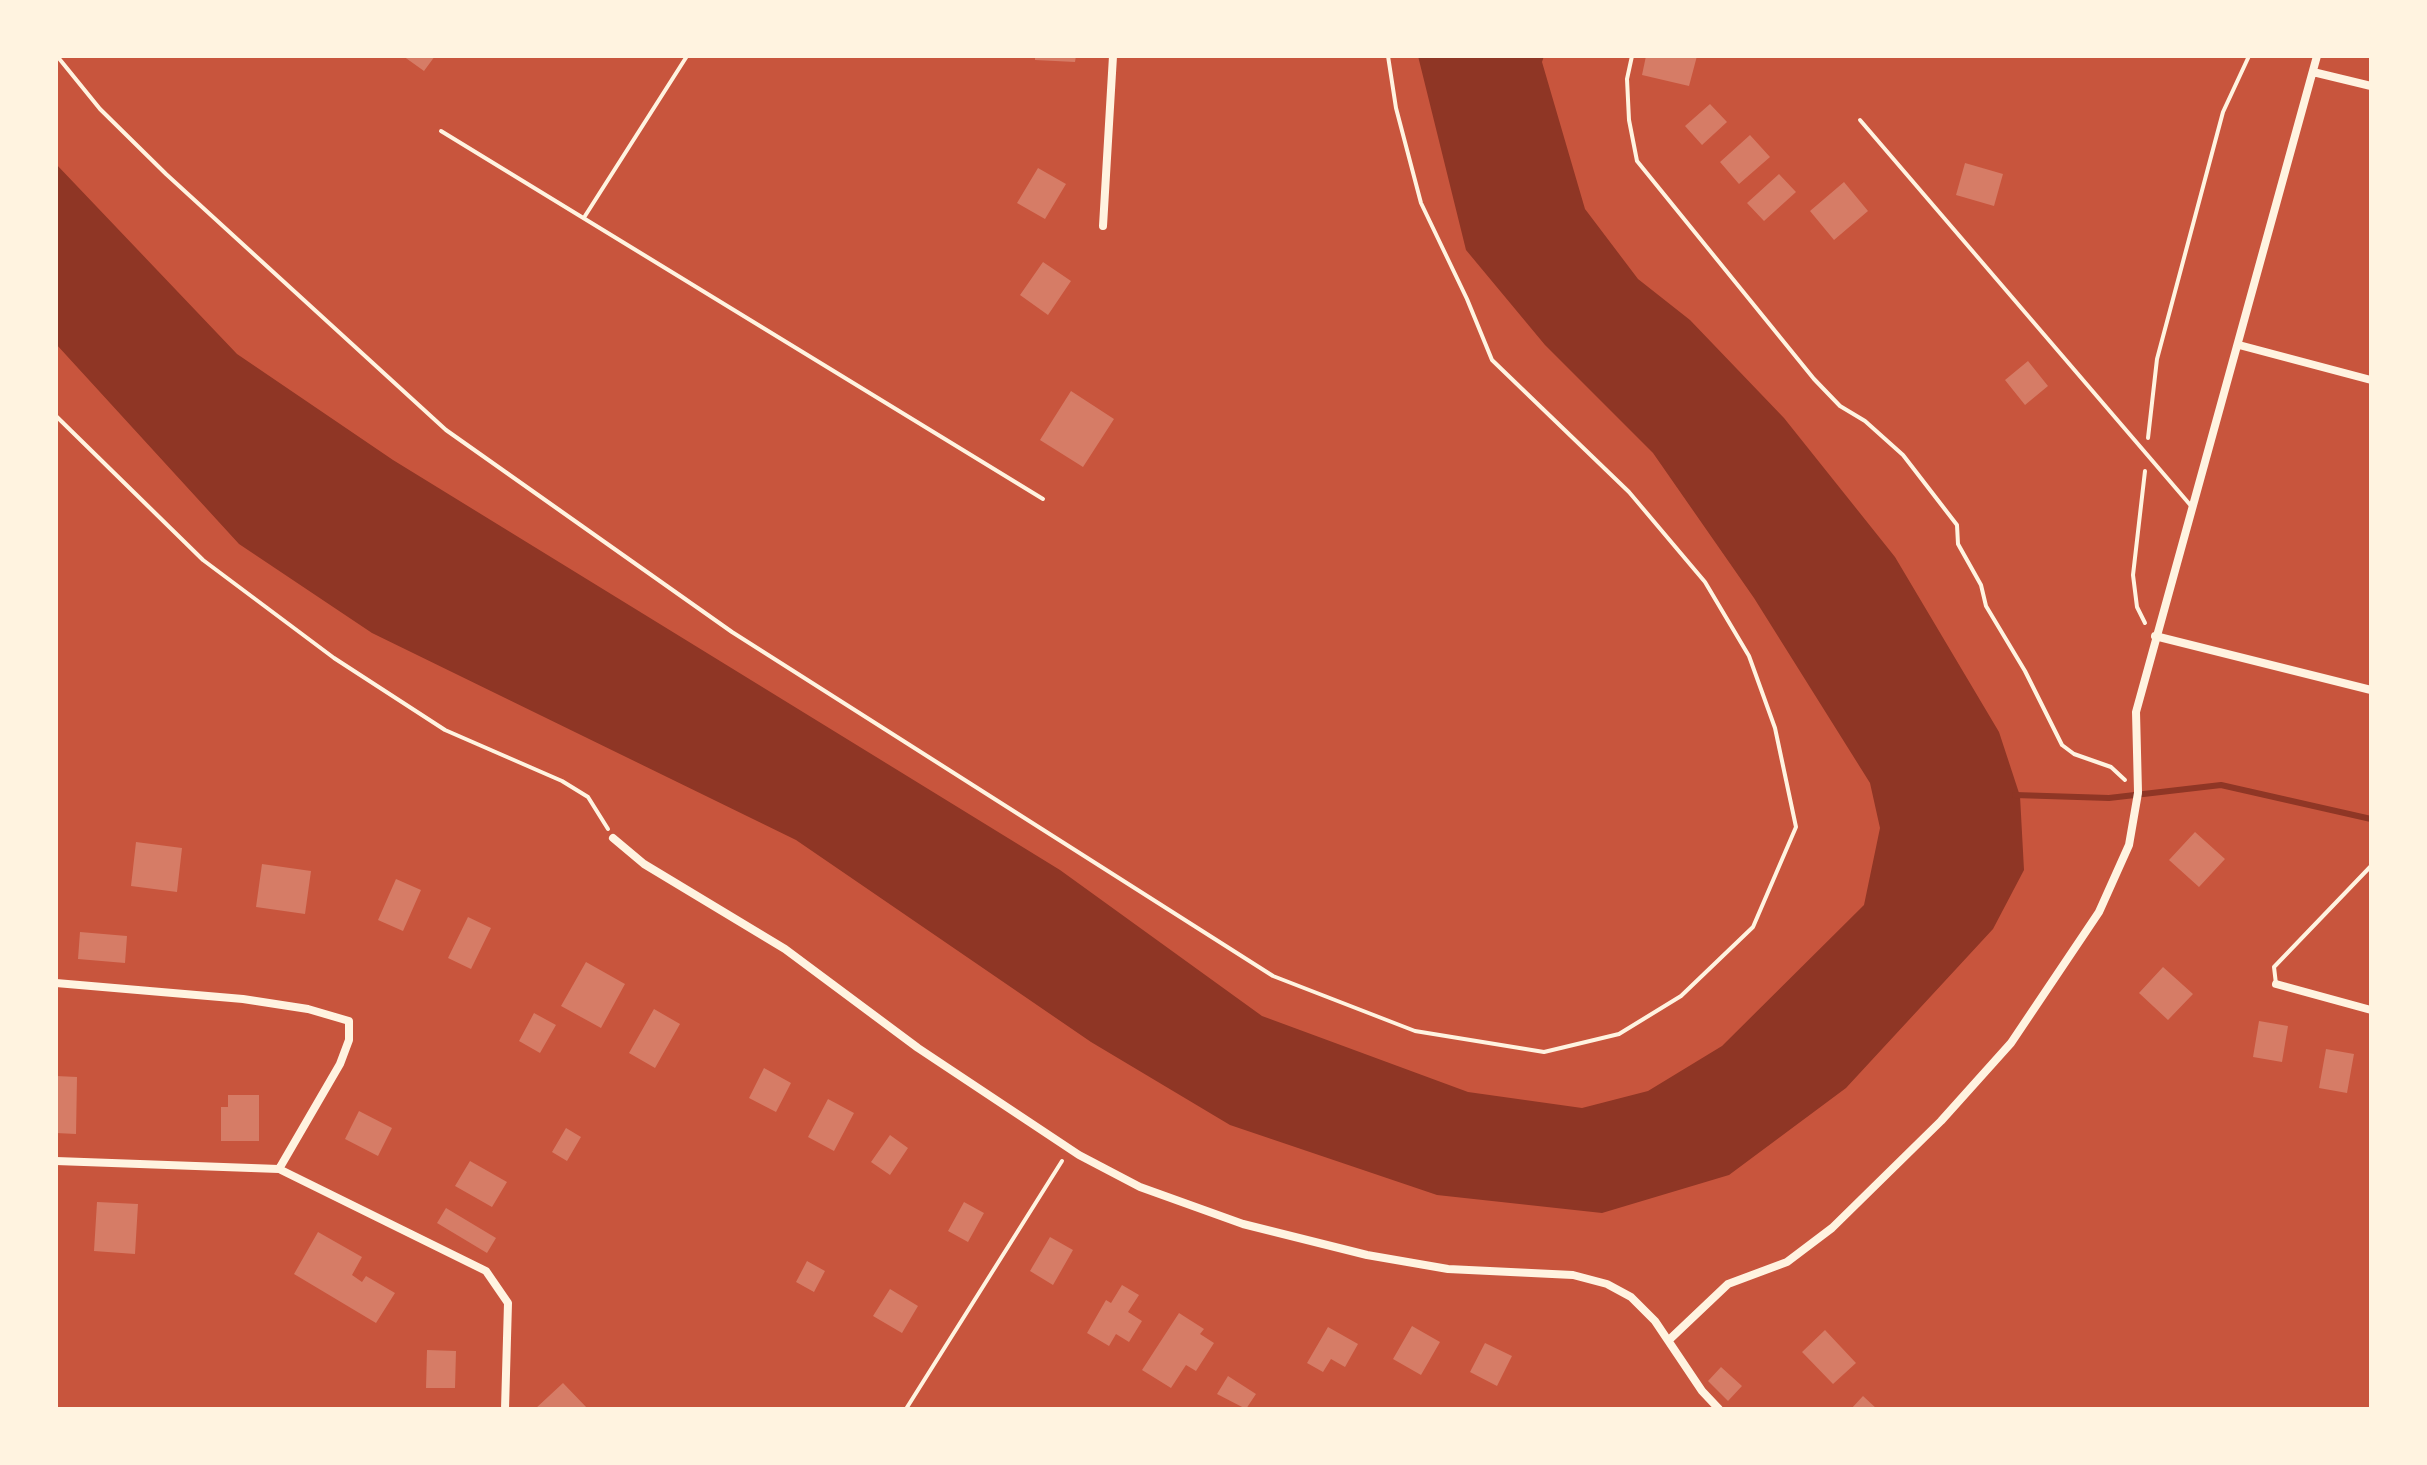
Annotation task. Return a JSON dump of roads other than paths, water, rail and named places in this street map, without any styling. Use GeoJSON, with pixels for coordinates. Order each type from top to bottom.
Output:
{"type":"FeatureCollection","features":[{"type":"Feature","properties":{"kind":"street"},"geometry":{"type":"LineString","coordinates":[[1103,226],[1113,56]]}},
{"type":"Feature","properties":{"kind":"street"},"geometry":{"type":"LineString","coordinates":[[1670,1339],[1728,1284],[1787,1262],[1832,1228],[1941,1121],[2011,1043],[2099,912],[2129,845],[2138,796],[2136,712],[2155,636],[2239,345],[2317,56]]}},
{"type":"Feature","properties":{"kind":"street"},"geometry":{"type":"LineString","coordinates":[[2313,72],[2371,86]]}},
{"type":"Feature","properties":{"kind":"street"},"geometry":{"type":"LineString","coordinates":[[2239,345],[2371,380]]}},
{"type":"Feature","properties":{"kind":"street"},"geometry":{"type":"LineString","coordinates":[[2155,636],[2371,690]]}},
{"type":"Feature","properties":{"kind":"street"},"geometry":{"type":"LineString","coordinates":[[613,838],[644,864],[785,949],[918,1048],[1070,1148],[1140,1187],[1243,1224],[1304,1241],[1448,1269],[1573,1275],[1607,1284],[1631,1297],[1670,1339],[1702,1391],[1719,1409]]}},
{"type":"Feature","properties":{"kind":"street"},"geometry":{"type":"LineString","coordinates":[[56,983],[243,999],[308,1009],[349,1021],[349,1040],[340,1064],[279,1169]]}},
{"type":"Feature","properties":{"kind":"street"},"geometry":{"type":"LineString","coordinates":[[2276,984],[2371,1010]]}},
{"type":"Feature","properties":{"kind":"street"},"geometry":{"type":"LineString","coordinates":[[56,1161],[279,1169],[486,1271],[508,1303],[505,1409]]}},
{"type":"Feature","properties":{"kind":"lane"},"geometry":{"type":"LineString","coordinates":[[585,216],[687,56]]}},
{"type":"Feature","properties":{"kind":"lane"},"geometry":{"type":"LineString","coordinates":[[1860,120],[2193,507]]}},
{"type":"Feature","properties":{"kind":"lane"},"geometry":{"type":"LineString","coordinates":[[441,131],[585,216],[1043,499]]}},
{"type":"Feature","properties":{"kind":"lane"},"geometry":{"type":"LineString","coordinates":[[2276,984],[2274,967],[2371,866]]}},
{"type":"Feature","properties":{"kind":"waterway"},"geometry":{"type":"LineString","coordinates":[[2015,795],[2109,798],[2221,785],[2371,819]]}}]}
